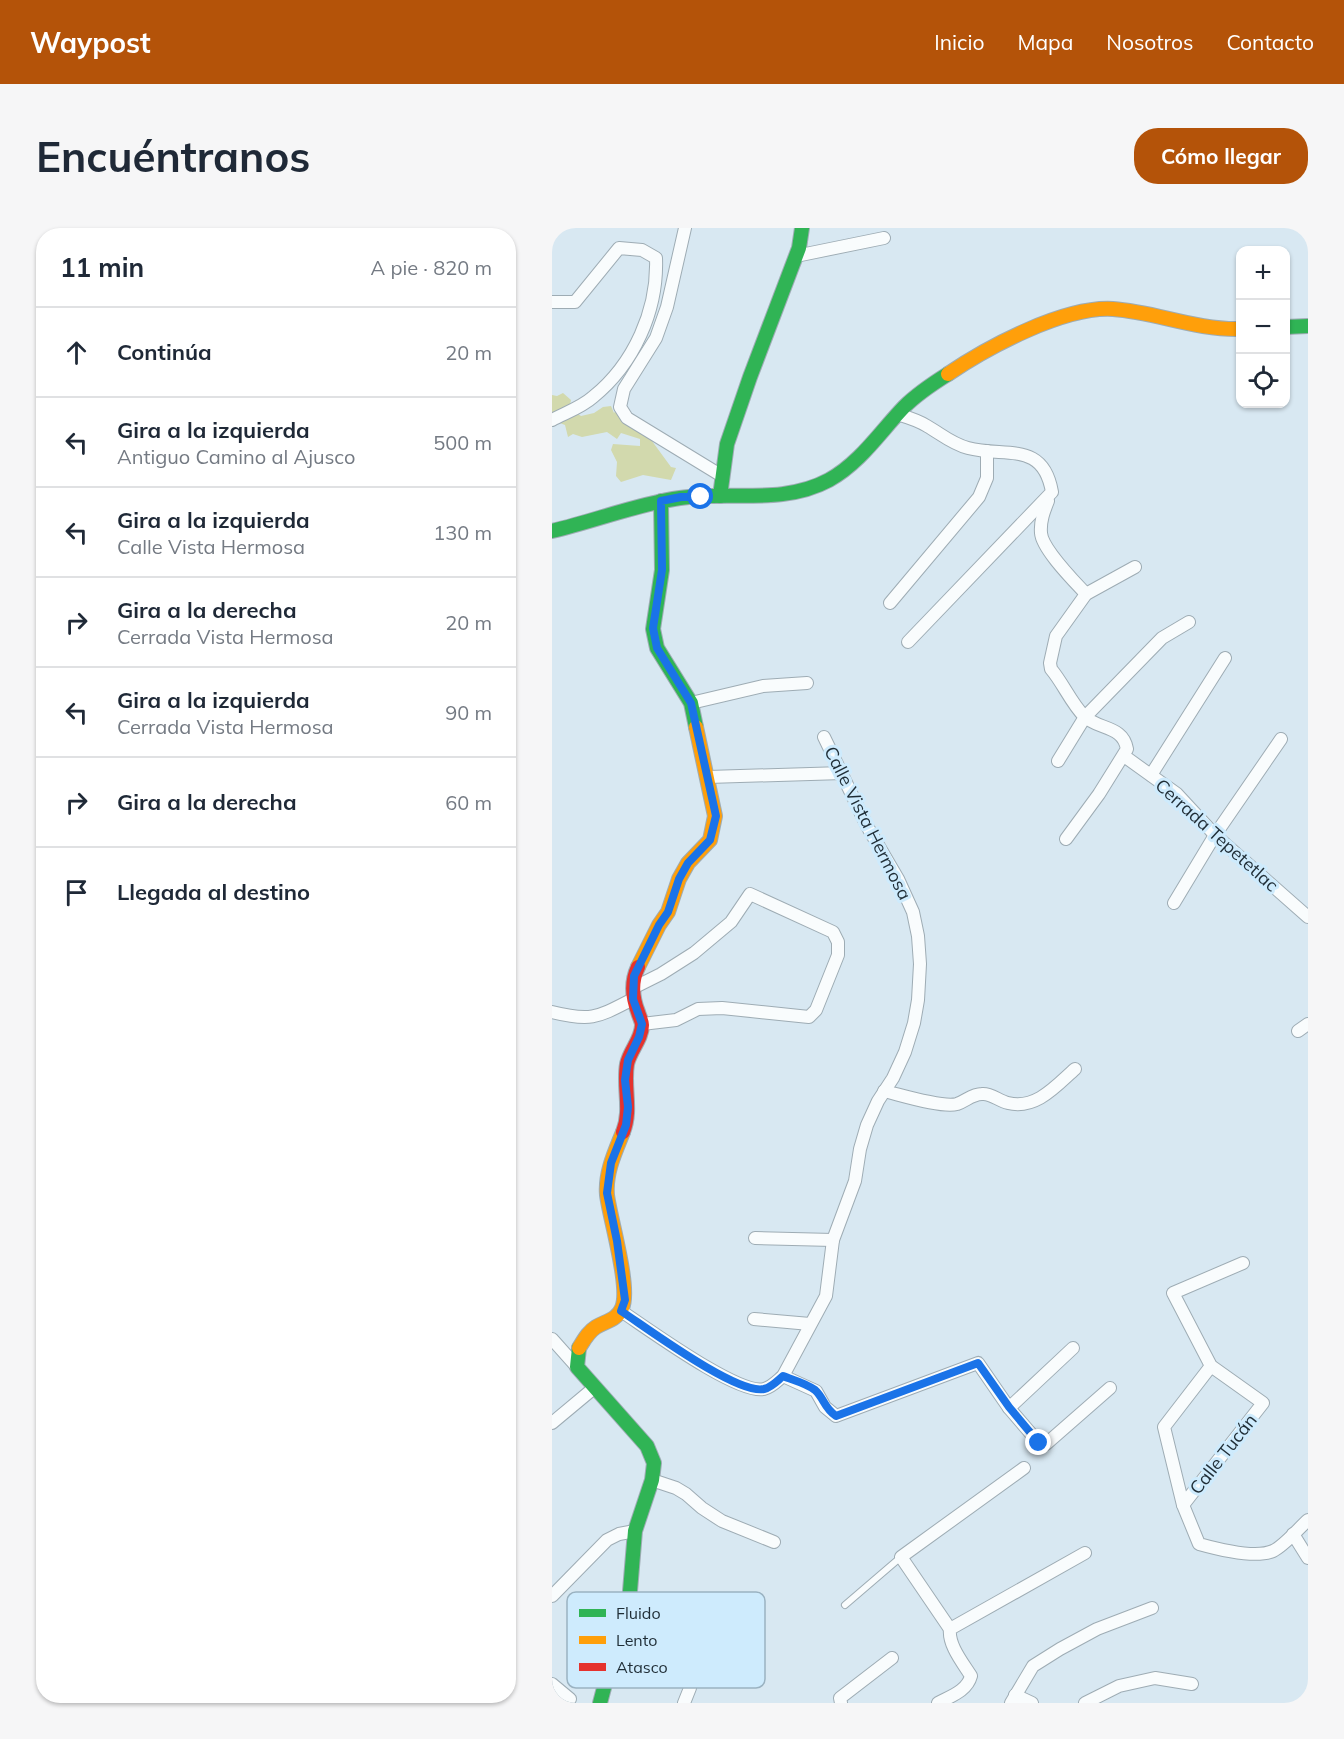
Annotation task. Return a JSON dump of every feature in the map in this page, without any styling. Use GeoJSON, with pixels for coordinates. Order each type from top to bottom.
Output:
{"type":"FeatureCollection","features":[{"type":"Feature","properties":{"kind":"street"},"geometry":{"type":"LineString","coordinates":[[685,228],[667,307],[656,338],[624,389],[620,407],[627,418],[722,476]]}},
{"type":"Feature","properties":{"kind":"street"},"geometry":{"type":"LineString","coordinates":[[720,496],[727,444],[796,256],[802,228]]}},
{"type":"Feature","properties":{"kind":"street"},"geometry":{"type":"LineString","coordinates":[[796,256],[884,238]]}},
{"type":"Feature","properties":{"kind":"street"},"geometry":{"type":"LineString","coordinates":[[552,302],[575,302],[619,248],[642,250],[656,258],[657,276],[650,312],[629,358],[592,398],[552,420]]}},
{"type":"Feature","properties":{"kind":"street"},"geometry":{"type":"LineString","coordinates":[[552,531],[681,497],[794,493],[828,481],[857,459],[897,414],[934,381],[1038,327],[1065,316],[1087,310],[1108,309],[1211,329],[1236,329]]}},
{"type":"Feature","properties":{"kind":"street"},"geometry":{"type":"LineString","coordinates":[[1290,327],[1308,326]]}},
{"type":"Feature","properties":{"kind":"street"},"geometry":{"type":"LineString","coordinates":[[897,414],[926,425],[950,441],[967,448],[1009,451],[1034,459],[1044,467],[1050,479],[1052,492],[1042,516],[1041,536],[1057,561],[1086,594]]}},
{"type":"Feature","properties":{"kind":"street"},"geometry":{"type":"LineString","coordinates":[[890,603],[979,497],[987,478],[987,451]]}},
{"type":"Feature","properties":{"kind":"street"},"geometry":{"type":"LineString","coordinates":[[908,642],[1052,492]]}},
{"type":"Feature","properties":{"kind":"street"},"geometry":{"type":"LineString","coordinates":[[577,1367],[579,1348],[587,1335],[621,1311],[625,1300],[617,1241],[607,1193],[611,1163],[626,1125],[628,1107],[625,1080],[628,1060],[639,1037],[642,1024],[633,993],[638,965],[668,912],[679,879],[688,863],[710,840],[716,816],[691,703],[657,648],[653,628],[662,570],[661,501]]}},
{"type":"Feature","properties":{"kind":"street"},"geometry":{"type":"LineString","coordinates":[[1066,839],[1127,749],[1123,737],[1085,717],[1052,669],[1050,663],[1056,636],[1086,594],[1135,567]]}},
{"type":"Feature","properties":{"kind":"street"},"geometry":{"type":"LineString","coordinates":[[1058,761],[1085,717],[1162,638],[1189,622]]}},
{"type":"Feature","properties":{"kind":"street"},"geometry":{"type":"LineString","coordinates":[[1151,776],[1225,657]]}},
{"type":"Feature","properties":{"kind":"street"},"geometry":{"type":"LineString","coordinates":[[691,703],[763,686],[807,683]]}},
{"type":"Feature","properties":{"kind":"street","name":"Calle Vista Hermosa"},"geometry":{"type":"LineString","coordinates":[[783,1376],[826,1296],[833,1240],[855,1181],[860,1149],[867,1125],[905,1052],[918,1000],[920,964],[913,912],[898,879],[867,826],[824,737]]}},
{"type":"Feature","properties":{"kind":"street"},"geometry":{"type":"LineString","coordinates":[[1174,903],[1215,835],[1281,739]]}},
{"type":"Feature","properties":{"kind":"street","name":"Cerrada Tepetetlac"},"geometry":{"type":"LineString","coordinates":[[1124,756],[1177,794],[1215,835],[1308,917]]}},
{"type":"Feature","properties":{"kind":"street"},"geometry":{"type":"LineString","coordinates":[[708,777],[843,773]]}},
{"type":"Feature","properties":{"kind":"street"},"geometry":{"type":"LineString","coordinates":[[552,1012],[576,1018],[604,1014],[694,953],[731,922],[750,894],[833,932],[838,942],[838,955],[816,1010],[809,1017],[722,1008],[698,1009],[676,1020],[642,1024]]}},
{"type":"Feature","properties":{"kind":"street"},"geometry":{"type":"LineString","coordinates":[[884,1091],[947,1105],[958,1104],[973,1095],[986,1093],[1008,1103],[1025,1105],[1042,1098],[1075,1069]]}},
{"type":"Feature","properties":{"kind":"street"},"geometry":{"type":"LineString","coordinates":[[755,1238],[833,1240]]}},
{"type":"Feature","properties":{"kind":"street"},"geometry":{"type":"LineString","coordinates":[[1243,1263],[1173,1293],[1210,1366],[1164,1427],[1183,1505],[1198,1544],[1223,1551],[1273,1551],[1308,1520]]}},
{"type":"Feature","properties":{"kind":"street"},"geometry":{"type":"LineString","coordinates":[[621,1311],[725,1378],[763,1390],[783,1376],[816,1391],[825,1407],[836,1416],[978,1363],[1009,1407],[1039,1443],[1046,1444],[1110,1388]]}},
{"type":"Feature","properties":{"kind":"street"},"geometry":{"type":"LineString","coordinates":[[754,1319],[810,1324]]}},
{"type":"Feature","properties":{"kind":"street"},"geometry":{"type":"LineString","coordinates":[[552,1339],[646,1446],[654,1463],[652,1480],[635,1531],[630,1592]]}},
{"type":"Feature","properties":{"kind":"street"},"geometry":{"type":"LineString","coordinates":[[1009,1407],[1073,1348]]}},
{"type":"Feature","properties":{"kind":"street","name":"Calle Tucán"},"geometry":{"type":"LineString","coordinates":[[1183,1505],[1263,1403],[1210,1366]]}},
{"type":"Feature","properties":{"kind":"street"},"geometry":{"type":"LineString","coordinates":[[552,1423],[594,1388]]}},
{"type":"Feature","properties":{"kind":"street"},"geometry":{"type":"LineString","coordinates":[[938,1703],[962,1690],[968,1684],[971,1676],[949,1636],[950,1629],[901,1557],[1024,1468]]}},
{"type":"Feature","properties":{"kind":"street"},"geometry":{"type":"LineString","coordinates":[[652,1480],[676,1488],[722,1521],[774,1542]]}},
{"type":"Feature","properties":{"kind":"street"},"geometry":{"type":"LineString","coordinates":[[552,1596],[607,1540],[619,1534],[635,1531]]}},
{"type":"Feature","properties":{"kind":"street"},"geometry":{"type":"LineString","coordinates":[[1293,1534],[1308,1558]]}},
{"type":"Feature","properties":{"kind":"street"},"geometry":{"type":"LineString","coordinates":[[950,1629],[1085,1553]]}},
{"type":"Feature","properties":{"kind":"street"},"geometry":{"type":"LineString","coordinates":[[1032,1703],[1013,1699],[1033,1666],[1097,1629],[1152,1608]]}},
{"type":"Feature","properties":{"kind":"street"},"geometry":{"type":"LineString","coordinates":[[841,1703],[840,1698],[892,1658]]}},
{"type":"Feature","properties":{"kind":"street"},"geometry":{"type":"LineString","coordinates":[[1085,1703],[1119,1686],[1155,1678],[1192,1684]]}},
{"type":"Feature","properties":{"kind":"street"},"geometry":{"type":"LineString","coordinates":[[552,1684],[570,1699]]}},
{"type":"Feature","properties":{"kind":"street"},"geometry":{"type":"LineString","coordinates":[[600,1703],[604,1688]]}},
{"type":"Feature","properties":{"kind":"street"},"geometry":{"type":"LineString","coordinates":[[684,1703],[690,1688]]}},
{"type":"Feature","properties":{"kind":"lane"},"geometry":{"type":"LineString","coordinates":[[845,1605],[901,1557]]}},
{"type":"Feature","properties":{"kind":"green space"},"geometry":{"type":"Polygon","coordinates":[[[563,393],[571,400],[570,405],[575,412],[581,416],[611,406],[614,413],[620,405],[641,426],[671,467],[676,468],[671,480],[643,475],[621,482],[616,476],[617,462],[611,450],[613,444],[640,446],[640,439],[621,433],[617,439],[607,432],[582,437],[573,434],[568,437],[565,425],[552,420],[552,395],[557,396],[563,393]]]}},
{"type":"Feature","properties":{"kind":"traffic: fast"},"geometry":{"type":"LineString","coordinates":[[720,496],[727,444],[799,248],[802,228]]}},
{"type":"Feature","properties":{"kind":"traffic: fast"},"geometry":{"type":"LineString","coordinates":[[1290,327],[1308,326]]}},
{"type":"Feature","properties":{"kind":"traffic: fast"},"geometry":{"type":"LineString","coordinates":[[552,531],[648,504],[680,498],[775,495],[811,488],[829,480],[850,465],[909,402],[948,374]]}},
{"type":"Feature","properties":{"kind":"traffic: fast"},"geometry":{"type":"LineString","coordinates":[[661,501],[662,570],[653,629],[657,648],[691,703],[696,727]]}},
{"type":"Feature","properties":{"kind":"traffic: fast"},"geometry":{"type":"LineString","coordinates":[[579,1348],[577,1367],[647,1446],[654,1463],[652,1480],[635,1531],[630,1592]]}},
{"type":"Feature","properties":{"kind":"traffic: fast"},"geometry":{"type":"LineString","coordinates":[[600,1703],[604,1688]]}},
{"type":"Feature","properties":{"kind":"traffic: slow"},"geometry":{"type":"LineString","coordinates":[[948,374],[1027,330],[1072,314],[1093,310],[1129,311],[1207,327],[1236,329]]}},
{"type":"Feature","properties":{"kind":"traffic: slow"},"geometry":{"type":"LineString","coordinates":[[638,967],[668,912],[679,879],[688,863],[710,840],[715,816],[696,727]]}},
{"type":"Feature","properties":{"kind":"traffic: slow"},"geometry":{"type":"LineString","coordinates":[[579,1348],[593,1329],[611,1320],[622,1308],[624,1285],[607,1187],[611,1163],[623,1132]]}},
{"type":"Feature","properties":{"kind":"traffic: jam"},"geometry":{"type":"LineString","coordinates":[[623,1132],[627,1115],[627,1064],[642,1025],[633,990],[638,967]]}},
{"type":"Feature","properties":{"kind":"route"},"geometry":{"type":"LineString","coordinates":[[701,497],[681,497],[661,501],[662,570],[653,628],[657,648],[691,703],[716,816],[710,840],[688,863],[679,879],[668,912],[659,925],[634,976],[633,999],[642,1024],[639,1037],[628,1060],[625,1080],[628,1107],[626,1125],[611,1163],[607,1193],[617,1241],[625,1300],[621,1311],[725,1378],[763,1390],[783,1376],[809,1386],[820,1396],[825,1407],[836,1416],[978,1363],[1009,1407],[1039,1443]]}}]}
